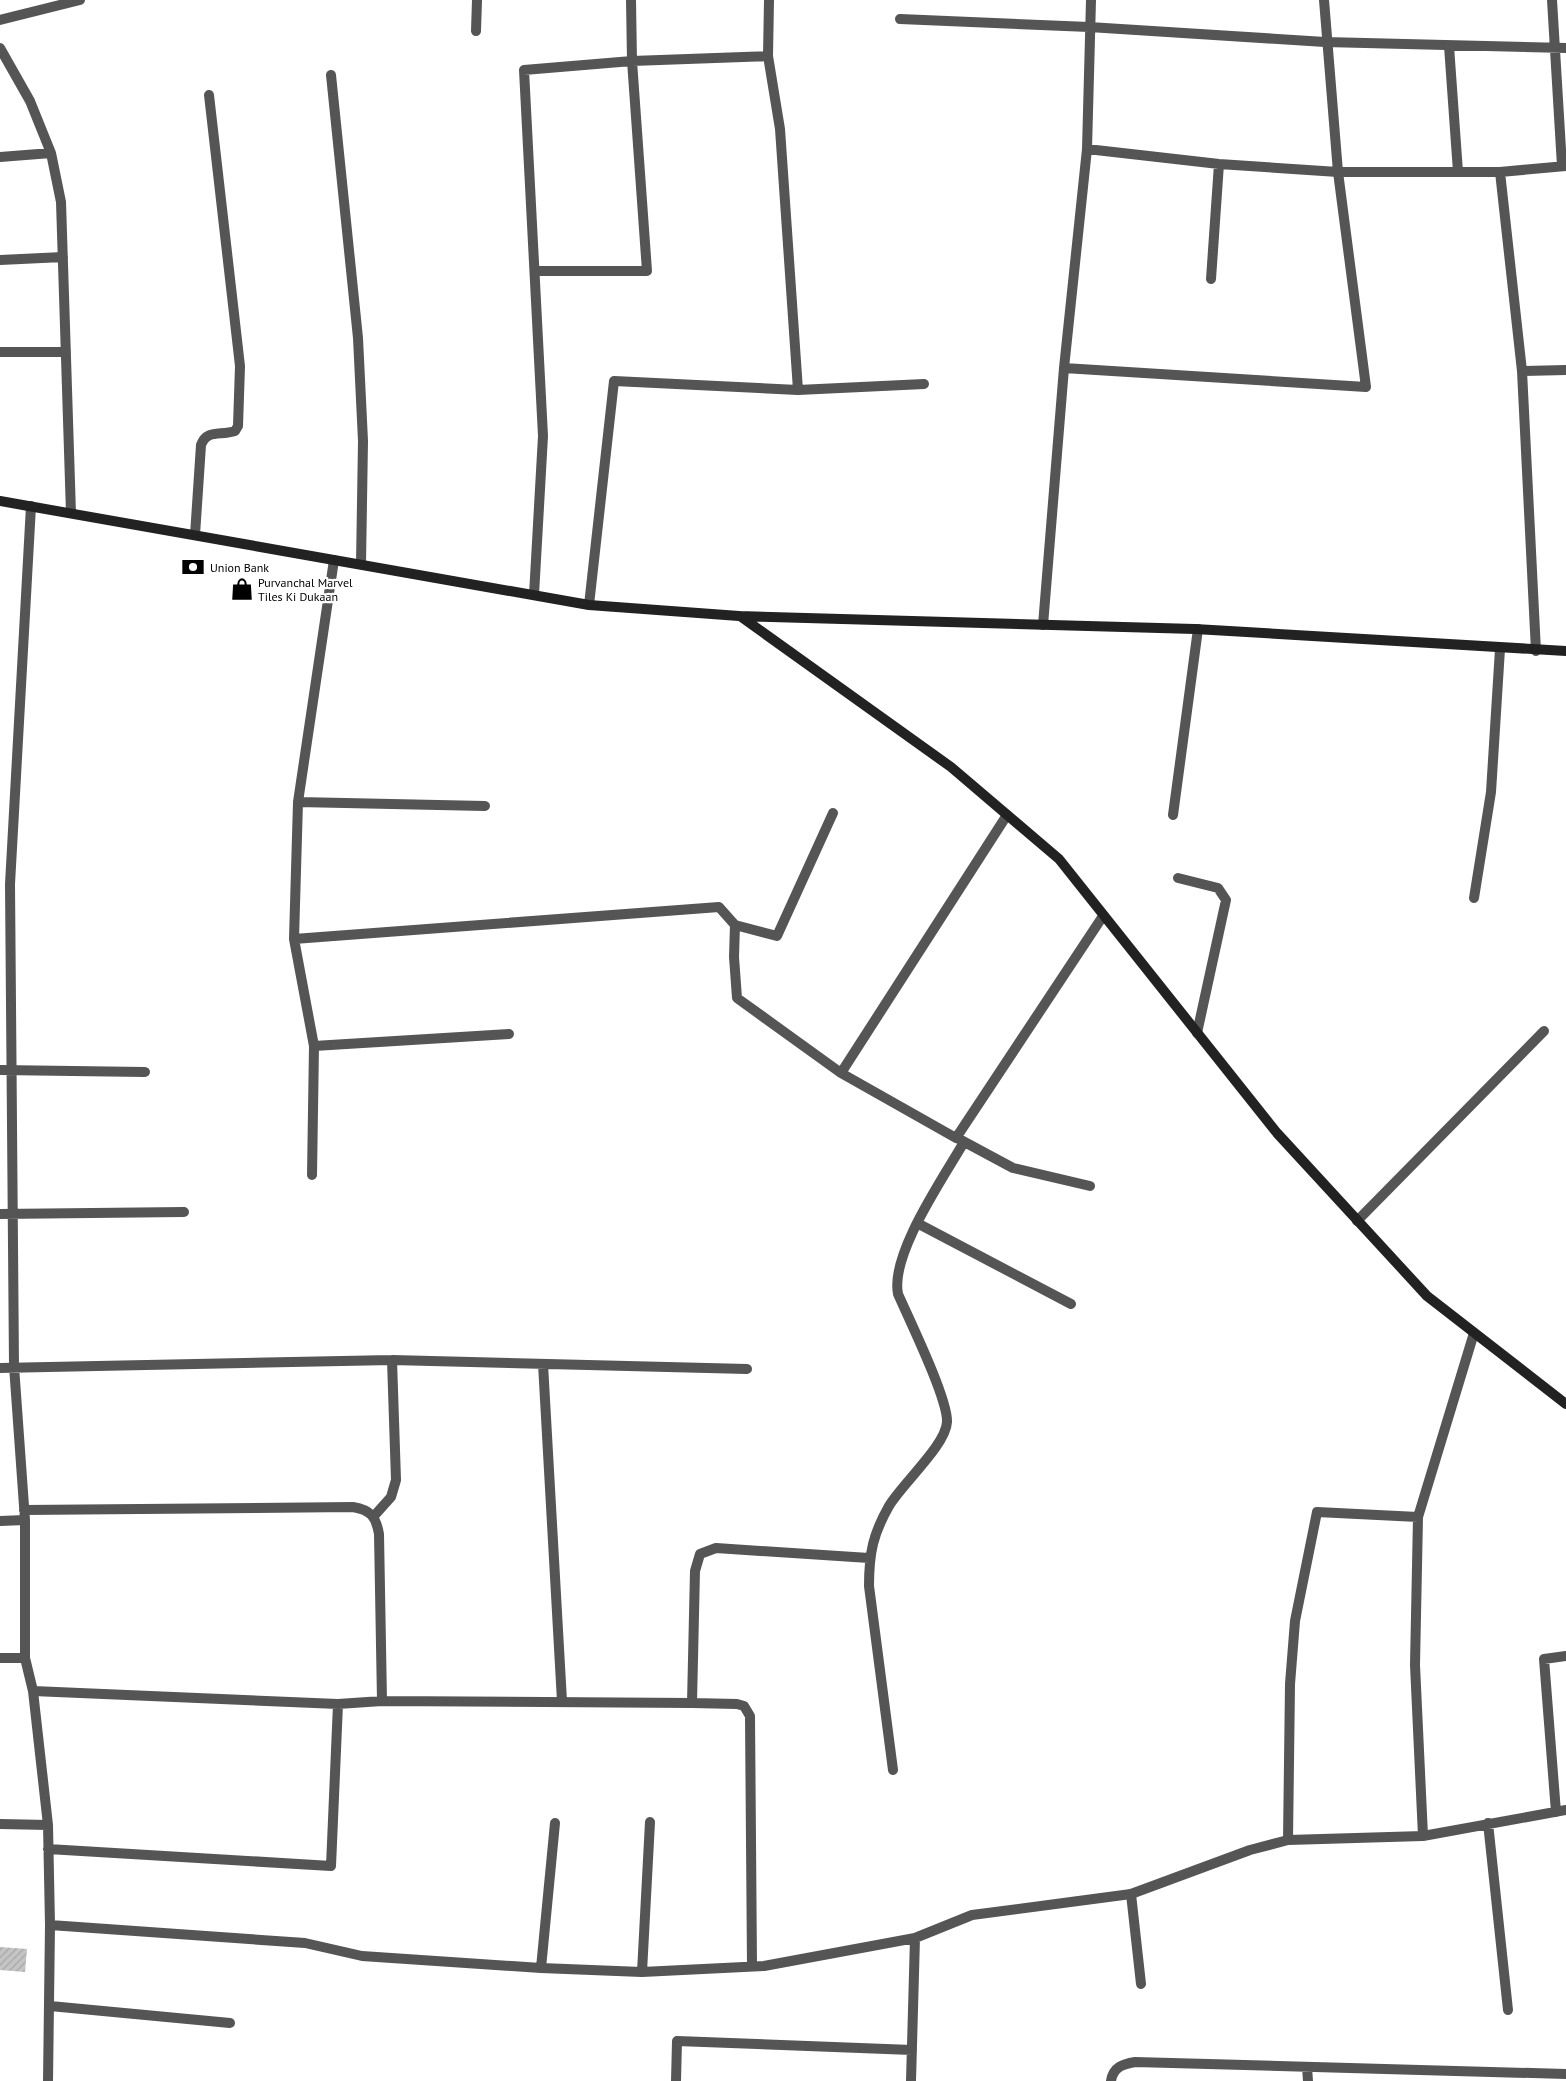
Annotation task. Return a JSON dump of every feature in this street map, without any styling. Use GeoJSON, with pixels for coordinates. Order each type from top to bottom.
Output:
{"type":"FeatureCollection","features":[{"type":"Feature","properties":{"kind":"street"},"geometry":{"type":"LineString","coordinates":[[0,20],[80,0]]}},
{"type":"Feature","properties":{"kind":"street"},"geometry":{"type":"LineString","coordinates":[[476,31],[477,0]]}},
{"type":"Feature","properties":{"kind":"street"},"geometry":{"type":"LineString","coordinates":[[534,271],[647,271],[632,61],[631,0]]}},
{"type":"Feature","properties":{"kind":"street"},"geometry":{"type":"LineString","coordinates":[[769,0],[768,56],[780,129],[798,390]]}},
{"type":"Feature","properties":{"kind":"street"},"geometry":{"type":"LineString","coordinates":[[1043,625],[1064,368],[1087,149],[1091,0]]}},
{"type":"Feature","properties":{"kind":"street"},"geometry":{"type":"LineString","coordinates":[[1064,368],[1366,387],[1338,172],[1325,42],[1324,0]]}},
{"type":"Feature","properties":{"kind":"street"},"geometry":{"type":"LineString","coordinates":[[1087,149],[1219,164],[1338,172],[1500,172],[1564,166],[1552,0]]}},
{"type":"Feature","properties":{"kind":"street"},"geometry":{"type":"LineString","coordinates":[[900,19],[1089,27],[1325,42],[1566,48]]}},
{"type":"Feature","properties":{"kind":"street"},"geometry":{"type":"LineString","coordinates":[[1449,46],[1458,172]]}},
{"type":"Feature","properties":{"kind":"street"},"geometry":{"type":"LineString","coordinates":[[0,48],[30,101],[51,153],[61,202],[71,513]]}},
{"type":"Feature","properties":{"kind":"street"},"geometry":{"type":"LineString","coordinates":[[534,595],[543,436],[524,70],[632,61],[768,56]]}},
{"type":"Feature","properties":{"kind":"street"},"geometry":{"type":"LineString","coordinates":[[331,75],[358,338],[363,441],[361,564]]}},
{"type":"Feature","properties":{"kind":"street"},"geometry":{"type":"LineString","coordinates":[[195,535],[201,445],[208,434],[228,433],[235,431],[238,426],[240,366],[209,95]]}},
{"type":"Feature","properties":{"kind":"street"},"geometry":{"type":"LineString","coordinates":[[0,157],[51,153]]}},
{"type":"Feature","properties":{"kind":"street"},"geometry":{"type":"LineString","coordinates":[[1211,279],[1219,164]]}},
{"type":"Feature","properties":{"kind":"street"},"geometry":{"type":"LineString","coordinates":[[1500,172],[1522,371],[1536,651]]}},
{"type":"Feature","properties":{"kind":"street"},"geometry":{"type":"LineString","coordinates":[[0,260],[63,257]]}},
{"type":"Feature","properties":{"kind":"street"},"geometry":{"type":"LineString","coordinates":[[0,352],[66,352]]}},
{"type":"Feature","properties":{"kind":"street"},"geometry":{"type":"LineString","coordinates":[[1522,371],[1566,370]]}},
{"type":"Feature","properties":{"kind":"street"},"geometry":{"type":"LineString","coordinates":[[590,605],[614,381],[798,390],[924,384]]}},
{"type":"Feature","properties":{"kind":"street"},"geometry":{"type":"LineString","coordinates":[[0,500],[590,605],[739,616],[1198,629],[1500,649],[1566,651]]}},
{"type":"Feature","properties":{"kind":"street"},"geometry":{"type":"LineString","coordinates":[[31,506],[10,884],[14,1366],[25,1515],[25,1658],[33,1691],[48,1825],[50,1925],[48,2081]]}},
{"type":"Feature","properties":{"kind":"street"},"geometry":{"type":"LineString","coordinates":[[312,1176],[314,1046],[294,939],[298,802],[334,560]]}},
{"type":"Feature","properties":{"kind":"street"},"geometry":{"type":"LineString","coordinates":[[739,616],[951,767],[1059,859],[1276,1133],[1357,1221],[1427,1296],[1566,1404]]}},
{"type":"Feature","properties":{"kind":"street"},"geometry":{"type":"LineString","coordinates":[[1173,815],[1198,629]]}},
{"type":"Feature","properties":{"kind":"street"},"geometry":{"type":"LineString","coordinates":[[1474,898],[1491,792],[1500,649]]}},
{"type":"Feature","properties":{"kind":"street"},"geometry":{"type":"LineString","coordinates":[[298,802],[485,806]]}},
{"type":"Feature","properties":{"kind":"street"},"geometry":{"type":"LineString","coordinates":[[294,939],[719,907],[735,925],[777,936],[834,812]]}},
{"type":"Feature","properties":{"kind":"street"},"geometry":{"type":"LineString","coordinates":[[841,1073],[1007,815]]}},
{"type":"Feature","properties":{"kind":"street"},"geometry":{"type":"LineString","coordinates":[[1178,878],[1218,888],[1226,900],[1197,1033]]}},
{"type":"Feature","properties":{"kind":"street"},"geometry":{"type":"LineString","coordinates":[[893,1770],[869,1586],[869,1558],[874,1534],[890,1504],[936,1446],[944,1433],[947,1422],[940,1393],[898,1294],[896,1284],[898,1273],[917,1223],[960,1140],[1103,916]]}},
{"type":"Feature","properties":{"kind":"street"},"geometry":{"type":"LineString","coordinates":[[735,925],[734,957],[737,998],[841,1073],[960,1140],[1013,1168],[1090,1186]]}},
{"type":"Feature","properties":{"kind":"street"},"geometry":{"type":"LineString","coordinates":[[1357,1221],[1544,1031]]}},
{"type":"Feature","properties":{"kind":"street"},"geometry":{"type":"LineString","coordinates":[[314,1046],[509,1034]]}},
{"type":"Feature","properties":{"kind":"street"},"geometry":{"type":"LineString","coordinates":[[0,1070],[145,1072]]}},
{"type":"Feature","properties":{"kind":"street"},"geometry":{"type":"LineString","coordinates":[[0,1214],[184,1212]]}},
{"type":"Feature","properties":{"kind":"street"},"geometry":{"type":"LineString","coordinates":[[917,1223],[1070,1304]]}},
{"type":"Feature","properties":{"kind":"street"},"geometry":{"type":"LineString","coordinates":[[1423,1836],[1415,1664],[1418,1517],[1474,1332]]}},
{"type":"Feature","properties":{"kind":"street"},"geometry":{"type":"LineString","coordinates":[[374,1516],[391,1497],[396,1480],[392,1360]]}},
{"type":"Feature","properties":{"kind":"street"},"geometry":{"type":"LineString","coordinates":[[0,1368],[14,1366],[392,1360],[747,1369]]}},
{"type":"Feature","properties":{"kind":"street"},"geometry":{"type":"LineString","coordinates":[[543,1364],[562,1701]]}},
{"type":"Feature","properties":{"kind":"street"},"geometry":{"type":"LineString","coordinates":[[0,1521],[25,1515],[364,1508],[374,1516],[379,1534],[382,1700]]}},
{"type":"Feature","properties":{"kind":"street"},"geometry":{"type":"LineString","coordinates":[[1288,1840],[1290,1684],[1295,1621],[1317,1512],[1418,1517]]}},
{"type":"Feature","properties":{"kind":"street"},"geometry":{"type":"LineString","coordinates":[[692,1703],[695,1571],[700,1554],[716,1548],[869,1558]]}},
{"type":"Feature","properties":{"kind":"street"},"geometry":{"type":"LineString","coordinates":[[50,1925],[305,1943],[362,1956],[541,1968],[642,1972],[764,1966],[914,1938],[972,1915],[1131,1894],[1250,1850],[1288,1840],[1423,1836],[1561,1811],[1544,1659],[1566,1656]]}},
{"type":"Feature","properties":{"kind":"street"},"geometry":{"type":"LineString","coordinates":[[0,1658],[25,1658]]}},
{"type":"Feature","properties":{"kind":"street"},"geometry":{"type":"LineString","coordinates":[[33,1691],[338,1704],[382,1700],[692,1703],[737,1704],[744,1706],[750,1716],[752,1966]]}},
{"type":"Feature","properties":{"kind":"street"},"geometry":{"type":"LineString","coordinates":[[48,1849],[331,1866],[338,1704]]}},
{"type":"Feature","properties":{"kind":"street"},"geometry":{"type":"LineString","coordinates":[[642,1972],[650,1822]]}},
{"type":"Feature","properties":{"kind":"street"},"geometry":{"type":"LineString","coordinates":[[541,1968],[555,1823]]}},
{"type":"Feature","properties":{"kind":"street"},"geometry":{"type":"LineString","coordinates":[[1488,1823],[1508,2010]]}},
{"type":"Feature","properties":{"kind":"street"},"geometry":{"type":"LineString","coordinates":[[0,1824],[48,1825]]}},
{"type":"Feature","properties":{"kind":"street"},"geometry":{"type":"LineString","coordinates":[[1131,1894],[1141,1984]]}},
{"type":"Feature","properties":{"kind":"street"},"geometry":{"type":"LineString","coordinates":[[911,2081],[914,1938]]}},
{"type":"Feature","properties":{"kind":"street"},"geometry":{"type":"LineString","coordinates":[[50,2006],[230,2023]]}},
{"type":"Feature","properties":{"kind":"street"},"geometry":{"type":"LineString","coordinates":[[676,2081],[677,2041],[912,2050]]}},
{"type":"Feature","properties":{"kind":"street"},"geometry":{"type":"LineString","coordinates":[[1111,2081],[1114,2071],[1119,2066],[1136,2062],[1566,2074]]}},
{"type":"Feature","properties":{"kind":"street"},"geometry":{"type":"LineString","coordinates":[[1307,2067],[1308,2081]]}},
{"type":"Feature","properties":{"kind":"building"},"geometry":{"type":"Polygon","coordinates":[[[0,1947],[27,1949],[25,1972],[0,1970],[0,1947]]]}},
{"type":"Feature","properties":{"kind":"place","name":"Union Bank"},"geometry":{"type":"Point","coordinates":[193,567]}},
{"type":"Feature","properties":{"kind":"place","name":"Purvanchal Marvel Tiles Ki Dukaan"},"geometry":{"type":"Point","coordinates":[242,589]}}]}
